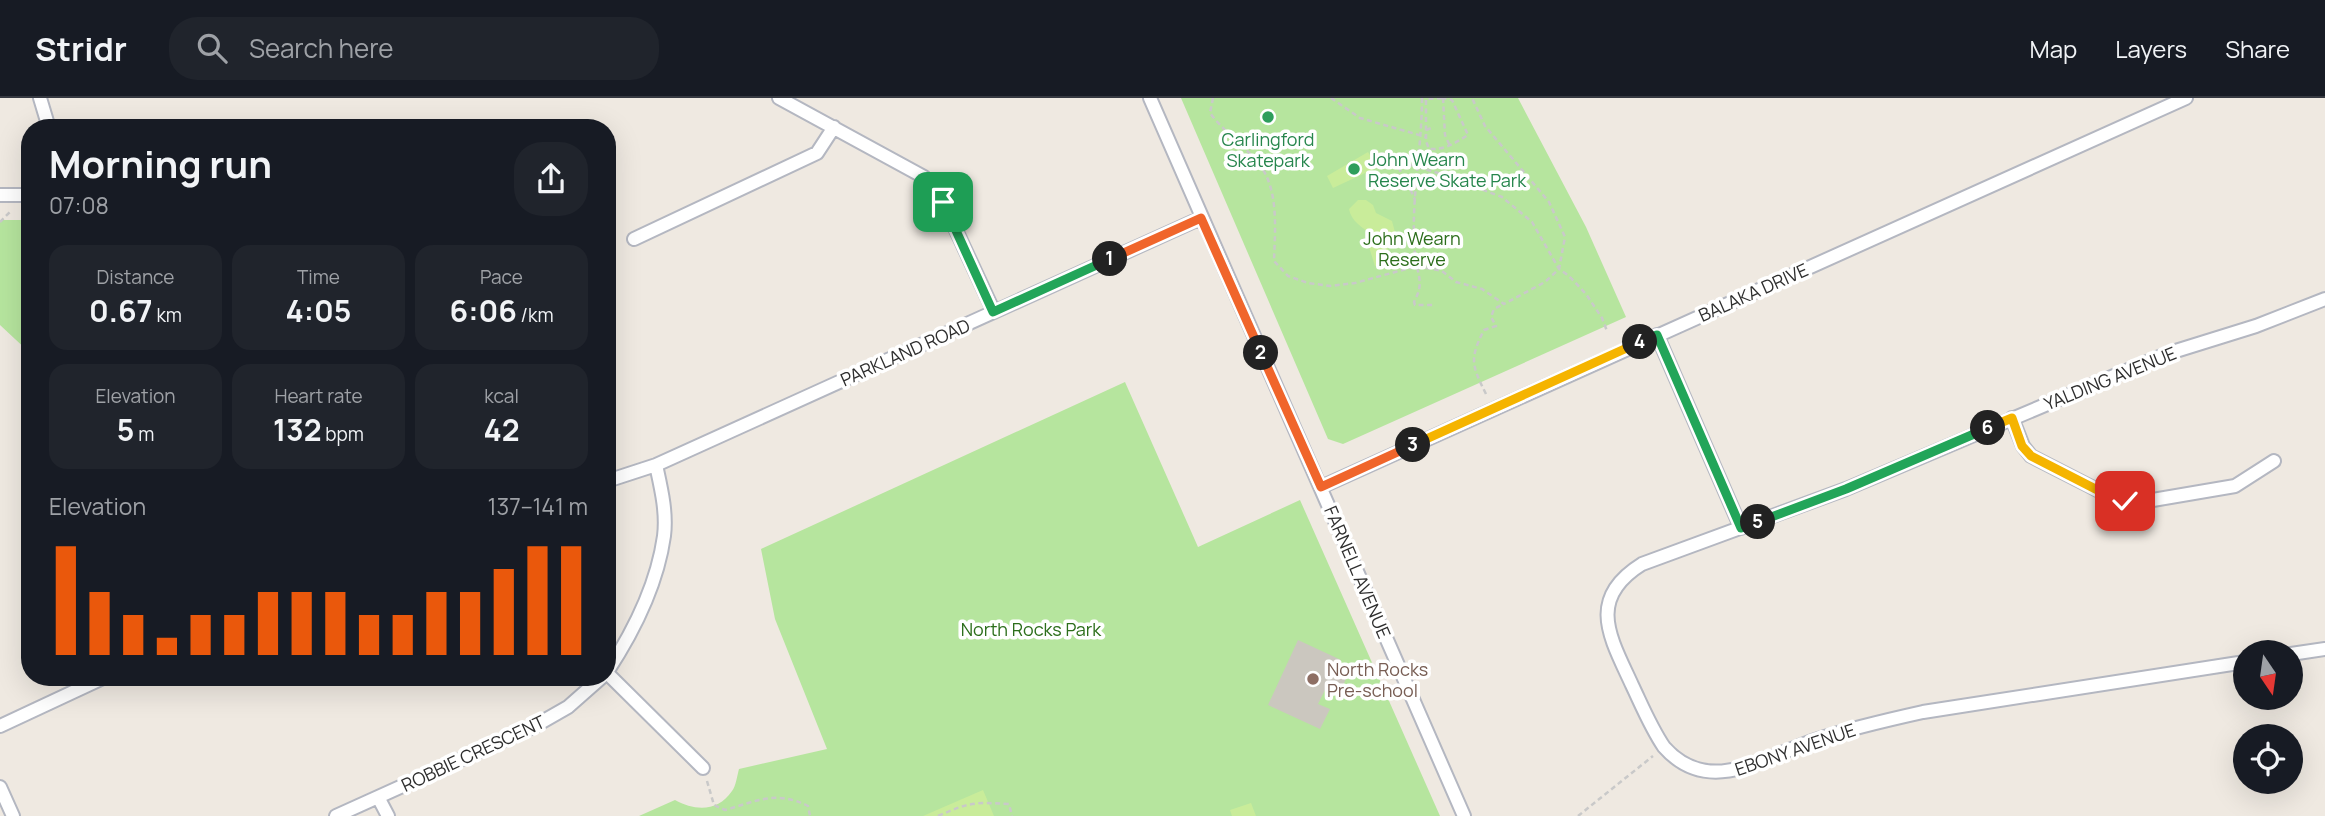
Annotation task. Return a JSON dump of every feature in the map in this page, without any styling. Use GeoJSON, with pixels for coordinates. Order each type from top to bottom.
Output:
{"type":"FeatureCollection","features":[{"type":"Feature","properties":{"kind":"street"},"geometry":{"type":"LineString","coordinates":[[40,98],[46,119]]}},
{"type":"Feature","properties":{"kind":"street"},"geometry":{"type":"LineString","coordinates":[[779,98],[925,177],[943,202],[993,312]]}},
{"type":"Feature","properties":{"kind":"street","name":"FARNELL AVENUE"},"geometry":{"type":"LineString","coordinates":[[1150,98],[1464,816]]}},
{"type":"Feature","properties":{"kind":"street","name":"BALAKA DRIVE"},"geometry":{"type":"LineString","coordinates":[[1321,487],[2186,98]]}},
{"type":"Feature","properties":{"kind":"street"},"geometry":{"type":"LineString","coordinates":[[634,239],[817,153],[834,127]]}},
{"type":"Feature","properties":{"kind":"street"},"geometry":{"type":"LineString","coordinates":[[0,195],[21,195]]}},
{"type":"Feature","properties":{"kind":"street","name":"PARKLAND ROAD"},"geometry":{"type":"LineString","coordinates":[[616,478],[656,465],[1201,218]]}},
{"type":"Feature","properties":{"kind":"street","name":"YALDING AVENUE"},"geometry":{"type":"LineString","coordinates":[[1741,528],[1846,489],[2166,354],[2295,312],[2325,299]]}},
{"type":"Feature","properties":{"kind":"street"},"geometry":{"type":"LineString","coordinates":[[1657,335],[1741,528]]}},
{"type":"Feature","properties":{"kind":"street"},"geometry":{"type":"LineString","coordinates":[[2012,418],[2022,446],[2031,456],[2125,501],[2141,502],[2235,486],[2274,461]]}},
{"type":"Feature","properties":{"kind":"street"},"geometry":{"type":"LineString","coordinates":[[616,658],[638,621],[655,577],[664,534],[663,499],[656,465]]}},
{"type":"Feature","properties":{"kind":"street","name":"EBONY AVENUE"},"geometry":{"type":"LineString","coordinates":[[1741,528],[1642,564],[1623,578],[1610,596],[1606,620],[1609,634],[1664,747],[1672,757],[1697,769],[1725,772],[1755,764],[1815,739],[1923,712],[2233,664]]}},
{"type":"Feature","properties":{"kind":"street"},"geometry":{"type":"LineString","coordinates":[[2303,652],[2325,649]]}},
{"type":"Feature","properties":{"kind":"street"},"geometry":{"type":"LineString","coordinates":[[616,682],[704,768]]}},
{"type":"Feature","properties":{"kind":"street"},"geometry":{"type":"LineString","coordinates":[[0,726],[86,686]]}},
{"type":"Feature","properties":{"kind":"street","name":"ROBBIE CRESCENT"},"geometry":{"type":"LineString","coordinates":[[336,816],[533,727],[568,707],[592,686]]}},
{"type":"Feature","properties":{"kind":"street"},"geometry":{"type":"LineString","coordinates":[[0,787],[13,816]]}},
{"type":"Feature","properties":{"kind":"street"},"geometry":{"type":"LineString","coordinates":[[378,797],[388,816]]}},
{"type":"Feature","properties":{"kind":"path"},"geometry":{"type":"LineString","coordinates":[[1213,98],[1210,113],[1261,166],[1273,193],[1274,261],[1288,276],[1308,283],[1330,286],[1355,283],[1417,266],[1442,271],[1455,282],[1482,289],[1504,304]]}},
{"type":"Feature","properties":{"kind":"path"},"geometry":{"type":"LineString","coordinates":[[1331,98],[1360,118],[1426,137]]}},
{"type":"Feature","properties":{"kind":"path"},"geometry":{"type":"LineString","coordinates":[[1443,98],[1452,100],[1468,135],[1450,146],[1429,149],[1423,101],[1443,98]]}},
{"type":"Feature","properties":{"kind":"path"},"geometry":{"type":"LineString","coordinates":[[1443,98],[1443,124],[1450,146]]}},
{"type":"Feature","properties":{"kind":"path"},"geometry":{"type":"LineString","coordinates":[[1472,98],[1485,126],[1549,202],[1565,237],[1559,269],[1545,282],[1494,309],[1491,317],[1496,326],[1484,330],[1475,348],[1474,369],[1486,394]]}},
{"type":"Feature","properties":{"kind":"path"},"geometry":{"type":"LineString","coordinates":[[1423,101],[1415,203],[1415,256],[1421,290],[1414,302],[1415,305],[1435,305]]}},
{"type":"Feature","properties":{"kind":"path"},"geometry":{"type":"LineString","coordinates":[[1426,130],[1434,127]]}},
{"type":"Feature","properties":{"kind":"path"},"geometry":{"type":"LineString","coordinates":[[1380,156],[1384,153],[1394,160],[1502,197],[1532,222],[1559,269],[1586,294],[1607,331]]}},
{"type":"Feature","properties":{"kind":"path"},"geometry":{"type":"LineString","coordinates":[[1394,160],[1415,203]]}},
{"type":"Feature","properties":{"kind":"path"},"geometry":{"type":"LineString","coordinates":[[0,222],[14,208]]}},
{"type":"Feature","properties":{"kind":"path"},"geometry":{"type":"LineString","coordinates":[[1578,816],[1664,747]]}},
{"type":"Feature","properties":{"kind":"path"},"geometry":{"type":"LineString","coordinates":[[704,768],[714,805],[724,810],[769,797],[792,798],[808,806],[810,816]]}},
{"type":"Feature","properties":{"kind":"path"},"geometry":{"type":"LineString","coordinates":[[939,816],[967,803],[976,802],[1009,804],[1012,816]]}},
{"type":"Feature","properties":{"kind":"green space","name":"John Wearn Reserve"},"geometry":{"type":"Polygon","coordinates":[[[1181,98],[1518,98],[1586,227],[1626,317],[1343,444],[1328,439],[1181,98]]]}},
{"type":"Feature","properties":{"kind":"green space","name":"John Wearn Reserve Skate Park"},"geometry":{"type":"Polygon","coordinates":[[[1368,152],[1371,157],[1379,153],[1381,159],[1374,163],[1376,168],[1333,188],[1327,176],[1368,152]]]}},
{"type":"Feature","properties":{"kind":"green space"},"geometry":{"type":"Polygon","coordinates":[[[1358,200],[1366,200],[1373,205],[1376,213],[1392,221],[1396,236],[1387,245],[1391,261],[1375,266],[1369,247],[1372,235],[1350,213],[1349,209],[1358,200]]]}},
{"type":"Feature","properties":{"kind":"green space"},"geometry":{"type":"Polygon","coordinates":[[[0,220],[21,220],[21,345],[0,325],[0,220]]]}},
{"type":"Feature","properties":{"kind":"green space","name":"North Rocks Park"},"geometry":{"type":"Polygon","coordinates":[[[1125,382],[1198,547],[1300,500],[1440,816],[639,816],[675,800],[698,808],[713,806],[732,791],[739,769],[827,749],[775,619],[761,549],[1125,382]]]}},
{"type":"Feature","properties":{"kind":"green space"},"geometry":{"type":"Polygon","coordinates":[[[983,790],[994,816],[923,816],[983,790]]]}},
{"type":"Feature","properties":{"kind":"green space"},"geometry":{"type":"Polygon","coordinates":[[[1251,803],[1256,816],[1232,816],[1230,810],[1251,803]]]}},
{"type":"Feature","properties":{"kind":"building","name":"North Rocks Pre-school"},"geometry":{"type":"Polygon","coordinates":[[[1298,640],[1341,660],[1338,667],[1349,672],[1340,692],[1327,686],[1318,704],[1330,709],[1320,729],[1268,705],[1298,640]]]}},
{"type":"Feature","properties":{"kind":"place","name":"Carlingford Skatepark"},"geometry":{"type":"Point","coordinates":[1268,117]}},
{"type":"Feature","properties":{"kind":"place","name":"John Wearn Reserve Skate Park"},"geometry":{"type":"Point","coordinates":[1354,169]}},
{"type":"Feature","properties":{"kind":"place","name":"North Rocks Pre-school"},"geometry":{"type":"Point","coordinates":[1313,679]}},
{"type":"Feature","properties":{"kind":"route"},"geometry":{"type":"LineString","coordinates":[[943,202],[993,312],[1201,218],[1321,487],[1657,335],[1741,528],[1846,489],[2012,418],[2022,446],[2031,456],[2111,497],[2125,501]]}}]}
